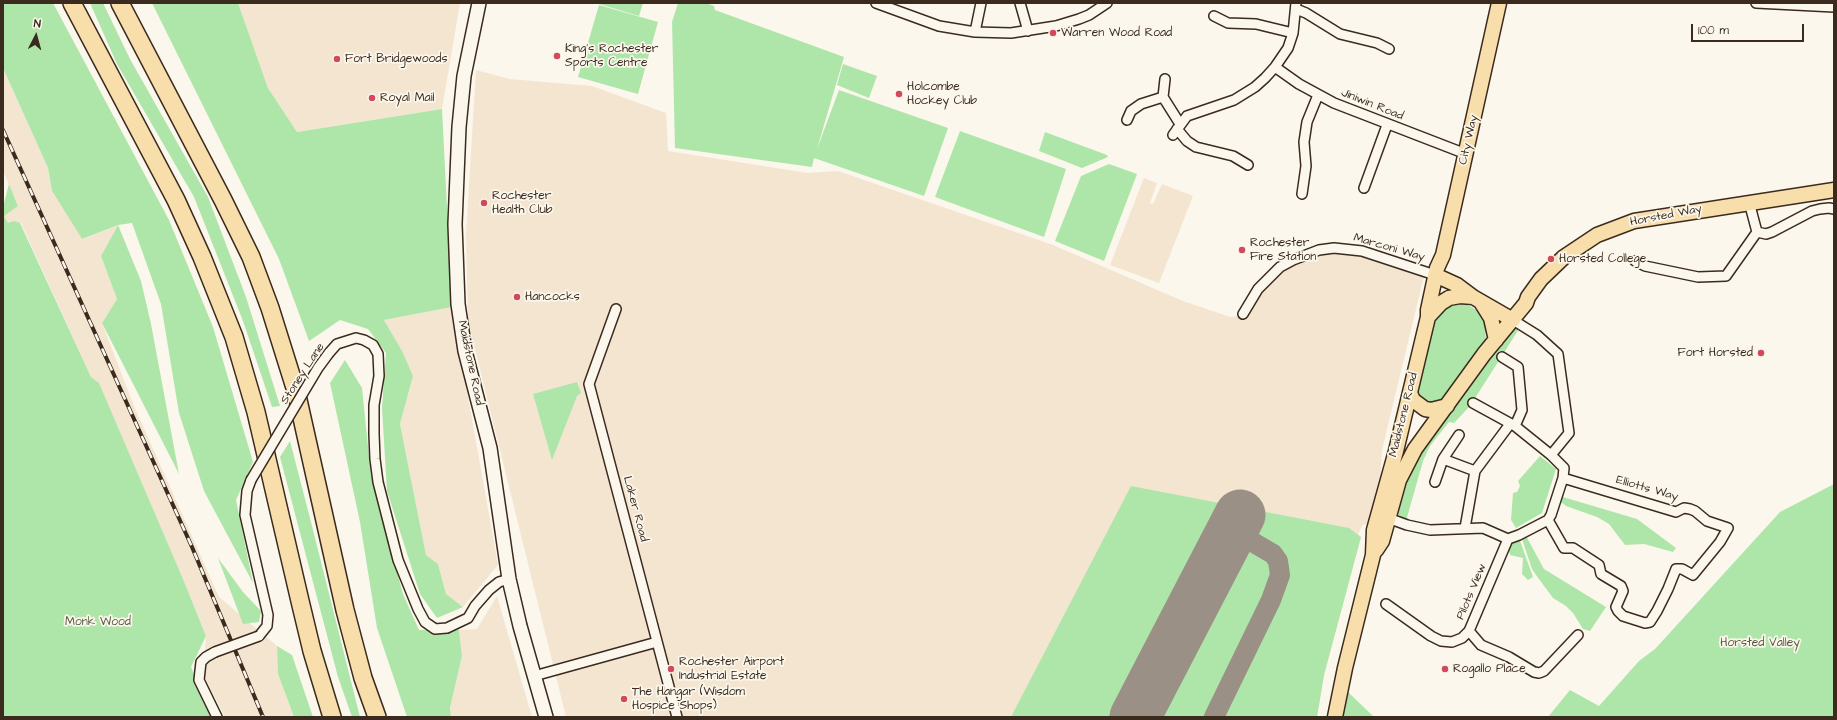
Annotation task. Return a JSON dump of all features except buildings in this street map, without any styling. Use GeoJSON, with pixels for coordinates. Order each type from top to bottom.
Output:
{"type":"FeatureCollection","features":[{"type":"Feature","properties":{"kind":"highway"},"geometry":{"type":"LineString","coordinates":[[72,3],[176,200],[208,271],[234,337],[256,412],[312,651],[332,717]]}},
{"type":"Feature","properties":{"kind":"highway"},"geometry":{"type":"LineString","coordinates":[[120,3],[224,200],[251,257],[270,308],[296,391],[345,610],[363,678],[376,717]]}},
{"type":"Feature","properties":{"kind":"main road","name":"Maidstone Road"},"geometry":{"type":"LineString","coordinates":[[479,3],[464,76],[460,114],[456,183],[456,276],[465,351],[490,448],[510,579],[534,676],[546,717]]}},
{"type":"Feature","properties":{"kind":"main road","name":"City Way"},"geometry":{"type":"LineString","coordinates":[[1436,275],[1438,264],[1443,255],[1500,3]]}},
{"type":"Feature","properties":{"kind":"main road","name":"Horsted Way"},"geometry":{"type":"LineString","coordinates":[[1513,320],[1541,279],[1564,257],[1586,241],[1607,230],[1634,221],[1834,190]]}},
{"type":"Feature","properties":{"kind":"main road"},"geometry":{"type":"LineString","coordinates":[[1443,255],[1448,270],[1457,285]]}},
{"type":"Feature","properties":{"kind":"main road","name":"Maidstone Road"},"geometry":{"type":"LineString","coordinates":[[1335,717],[1345,668],[1373,556],[1374,530],[1410,393],[1428,317],[1428,310],[1436,275]]}},
{"type":"Feature","properties":{"kind":"main road"},"geometry":{"type":"LineString","coordinates":[[1436,275],[1457,285],[1513,320]]}},
{"type":"Feature","properties":{"kind":"main road"},"geometry":{"type":"LineString","coordinates":[[1428,317],[1441,303],[1449,298],[1460,296],[1508,307],[1528,297]]}},
{"type":"Feature","properties":{"kind":"main road"},"geometry":{"type":"LineString","coordinates":[[1482,302],[1491,318],[1496,340]]}},
{"type":"Feature","properties":{"kind":"main road","name":"Maidstone Road"},"geometry":{"type":"LineString","coordinates":[[1373,556],[1382,542],[1398,485],[1408,461],[1446,406],[1513,320]]}},
{"type":"Feature","properties":{"kind":"main road"},"geometry":{"type":"LineString","coordinates":[[1410,393],[1413,400],[1425,409],[1431,410],[1446,406]]}},
{"type":"Feature","properties":{"kind":"street"},"geometry":{"type":"LineString","coordinates":[[975,32],[981,3]]}},
{"type":"Feature","properties":{"kind":"street"},"geometry":{"type":"LineString","coordinates":[[1020,3],[1028,32]]}},
{"type":"Feature","properties":{"kind":"street"},"geometry":{"type":"LineString","coordinates":[[879,4],[939,26],[975,32],[1011,33],[1028,32],[1079,20],[1107,3]]}},
{"type":"Feature","properties":{"kind":"street"},"geometry":{"type":"LineString","coordinates":[[1756,3],[1834,7]]}},
{"type":"Feature","properties":{"kind":"street"},"geometry":{"type":"LineString","coordinates":[[1176,129],[1187,116],[1194,112],[1234,100],[1255,87],[1275,66],[1288,48],[1293,33],[1296,6],[1340,34],[1377,43],[1389,49]]}},
{"type":"Feature","properties":{"kind":"street"},"geometry":{"type":"LineString","coordinates":[[1214,16],[1228,24],[1256,24],[1293,33]]}},
{"type":"Feature","properties":{"kind":"street","name":"Jiniwin Road"},"geometry":{"type":"LineString","coordinates":[[1275,66],[1318,95],[1387,125],[1466,154]]}},
{"type":"Feature","properties":{"kind":"street"},"geometry":{"type":"LineString","coordinates":[[1165,79],[1163,97],[1176,129],[1187,142],[1196,147],[1233,156],[1248,165]]}},
{"type":"Feature","properties":{"kind":"street"},"geometry":{"type":"LineString","coordinates":[[1302,194],[1306,166],[1304,142],[1306,122],[1318,95]]}},
{"type":"Feature","properties":{"kind":"street"},"geometry":{"type":"LineString","coordinates":[[1127,120],[1131,111],[1142,104],[1163,97]]}},
{"type":"Feature","properties":{"kind":"street"},"geometry":{"type":"LineString","coordinates":[[1364,188],[1387,125]]}},
{"type":"Feature","properties":{"kind":"street"},"geometry":{"type":"LineString","coordinates":[[1749,202],[1757,232]]}},
{"type":"Feature","properties":{"kind":"street"},"geometry":{"type":"LineString","coordinates":[[1757,232],[1766,234],[1772,232],[1820,208],[1829,208],[1834,210]]}},
{"type":"Feature","properties":{"kind":"street"},"geometry":{"type":"LineString","coordinates":[[1635,261],[1645,266],[1698,277],[1726,276],[1757,232]]}},
{"type":"Feature","properties":{"kind":"street","name":"Marconi Way"},"geometry":{"type":"LineString","coordinates":[[1243,314],[1258,289],[1275,271],[1293,260],[1319,250],[1334,248],[1362,251],[1436,275]]}},
{"type":"Feature","properties":{"kind":"street","name":"Laker Road"},"geometry":{"type":"LineString","coordinates":[[616,309],[589,384],[677,717]]}},
{"type":"Feature","properties":{"kind":"street"},"geometry":{"type":"LineString","coordinates":[[1513,320],[1537,335],[1559,355],[1569,432],[1551,455]]}},
{"type":"Feature","properties":{"kind":"street","name":"Stoney Lane"},"geometry":{"type":"LineString","coordinates":[[217,717],[199,680],[201,662],[215,652],[259,636],[267,626],[268,615],[245,515],[247,491],[251,480],[329,352],[337,344],[356,338],[373,345],[378,354],[379,376],[374,405],[374,434],[378,482],[398,560],[418,609],[426,622],[435,628],[447,628],[468,618],[475,606],[489,590],[499,582],[510,579]]}},
{"type":"Feature","properties":{"kind":"street"},"geometry":{"type":"LineString","coordinates":[[1465,528],[1475,471],[1513,425],[1522,410],[1518,367],[1502,357]]}},
{"type":"Feature","properties":{"kind":"street"},"geometry":{"type":"LineString","coordinates":[[1388,518],[1407,525],[1430,530],[1483,528],[1508,538],[1519,536],[1548,520],[1563,478],[1565,471],[1564,467],[1513,425],[1473,403]]}},
{"type":"Feature","properties":{"kind":"street"},"geometry":{"type":"LineString","coordinates":[[1435,482],[1443,460],[1459,435]]}},
{"type":"Feature","properties":{"kind":"street"},"geometry":{"type":"LineString","coordinates":[[1443,460],[1475,471]]}},
{"type":"Feature","properties":{"kind":"street","name":"Elliotts Way"},"geometry":{"type":"LineString","coordinates":[[1548,520],[1564,548],[1573,548],[1599,564],[1601,574],[1621,586],[1622,591],[1616,607],[1618,611],[1625,616],[1647,624],[1657,611],[1668,591],[1676,569],[1682,569],[1693,575],[1722,539],[1728,528],[1706,521],[1695,511],[1690,509],[1684,508],[1676,512],[1563,478]]}},
{"type":"Feature","properties":{"kind":"street","name":"Pilots View"},"geometry":{"type":"LineString","coordinates":[[1386,604],[1431,636],[1441,641],[1452,642],[1462,638],[1469,630],[1508,538]]}},
{"type":"Feature","properties":{"kind":"street"},"geometry":{"type":"LineString","coordinates":[[1469,630],[1481,645],[1509,657],[1534,672],[1539,673],[1544,671],[1578,635]]}},
{"type":"Feature","properties":{"kind":"street"},"geometry":{"type":"LineString","coordinates":[[534,676],[657,642]]}},
{"type":"Feature","properties":{"kind":"shaded area"},"geometry":{"type":"Polygon","coordinates":[[[238,3],[460,3],[442,109],[297,132],[268,88],[238,3]]]}},
{"type":"Feature","properties":{"kind":"shaded area"},"geometry":{"type":"Polygon","coordinates":[[[3,68],[48,168],[52,191],[82,239],[118,225],[101,256],[117,299],[102,323],[134,406],[219,597],[277,646],[278,674],[294,717],[225,717],[203,674],[206,636],[99,384],[91,377],[21,223],[8,223],[4,216],[18,205],[3,171],[3,68]]]}},
{"type":"Feature","properties":{"kind":"shaded area"},"geometry":{"type":"Polygon","coordinates":[[[476,70],[509,79],[592,86],[666,113],[668,151],[808,173],[838,171],[1053,245],[1183,301],[1230,317],[1239,316],[1246,319],[1260,295],[1275,277],[1294,264],[1321,254],[1356,254],[1424,276],[1382,450],[1380,480],[1368,523],[1363,525],[1358,534],[1361,537],[1324,675],[1317,717],[683,717],[620,483],[678,717],[566,717],[468,321],[466,234],[476,70]]]}},
{"type":"Feature","properties":{"kind":"shaded area"},"geometry":{"type":"Polygon","coordinates":[[[1144,178],[1157,183],[1150,203],[1153,204],[1162,184],[1193,196],[1159,283],[1110,265],[1144,178]]]}},
{"type":"Feature","properties":{"kind":"shaded area"},"geometry":{"type":"Polygon","coordinates":[[[452,307],[498,565],[463,607],[446,594],[438,564],[426,555],[400,424],[413,376],[384,320],[452,307]]]}},
{"type":"Feature","properties":{"kind":"shaded area"},"geometry":{"type":"Polygon","coordinates":[[[497,596],[532,717],[451,717],[450,708],[462,656],[459,630],[477,629],[497,596]]]}},
{"type":"Feature","properties":{"kind":"green space"},"geometry":{"type":"Polygon","coordinates":[[[3,3],[53,3],[169,220],[213,327],[253,462],[236,500],[253,583],[204,491],[179,413],[161,304],[132,223],[118,225],[82,239],[52,191],[48,168],[3,68],[3,3]]]}},
{"type":"Feature","properties":{"kind":"green space"},"geometry":{"type":"Polygon","coordinates":[[[90,3],[103,3],[130,59],[208,197],[246,297],[280,406],[272,407],[243,321],[194,197],[117,64],[90,3]]]}},
{"type":"Feature","properties":{"kind":"green space"},"geometry":{"type":"Polygon","coordinates":[[[152,3],[238,3],[268,88],[297,132],[442,109],[452,307],[384,320],[402,351],[413,376],[400,424],[426,555],[438,564],[446,594],[463,607],[437,618],[420,594],[387,491],[382,408],[386,353],[368,329],[340,320],[309,341],[279,259],[152,3]]]}},
{"type":"Feature","properties":{"kind":"green space"},"geometry":{"type":"Polygon","coordinates":[[[596,3],[643,3],[639,16],[596,3]]]}},
{"type":"Feature","properties":{"kind":"green space"},"geometry":{"type":"Polygon","coordinates":[[[678,3],[706,3],[714,6],[715,10],[844,57],[817,149],[839,90],[948,128],[924,196],[814,158],[812,167],[675,148],[672,22],[678,3]]]}},
{"type":"Feature","properties":{"kind":"green space"},"geometry":{"type":"Polygon","coordinates":[[[599,5],[658,22],[638,94],[578,77],[599,5]]]}},
{"type":"Feature","properties":{"kind":"green space"},"geometry":{"type":"Polygon","coordinates":[[[843,64],[877,76],[869,98],[837,85],[843,64]]]}},
{"type":"Feature","properties":{"kind":"green space"},"geometry":{"type":"Polygon","coordinates":[[[960,131],[1066,169],[1044,237],[935,197],[960,131]]]}},
{"type":"Feature","properties":{"kind":"green space"},"geometry":{"type":"Polygon","coordinates":[[[1045,132],[1107,155],[1108,157],[1082,168],[1039,151],[1045,132]]]}},
{"type":"Feature","properties":{"kind":"green space"},"geometry":{"type":"Polygon","coordinates":[[[1109,164],[1137,174],[1104,261],[1055,241],[1081,176],[1109,164]]]}},
{"type":"Feature","properties":{"kind":"green space","name":"Monk Wood"},"geometry":{"type":"Polygon","coordinates":[[[9,184],[18,206],[4,216],[8,223],[14,221],[20,223],[91,377],[99,383],[206,636],[191,667],[213,717],[3,717],[3,207],[9,184]]]}},
{"type":"Feature","properties":{"kind":"green space"},"geometry":{"type":"Polygon","coordinates":[[[118,225],[141,281],[151,324],[179,474],[102,323],[117,299],[101,256],[118,225]]]}},
{"type":"Feature","properties":{"kind":"green space"},"geometry":{"type":"Polygon","coordinates":[[[1453,304],[1464,304],[1472,307],[1480,313],[1485,322],[1486,342],[1441,401],[1433,406],[1416,395],[1435,316],[1443,307],[1453,304]]]}},
{"type":"Feature","properties":{"kind":"green space"},"geometry":{"type":"Polygon","coordinates":[[[1516,328],[1519,329],[1470,406],[1454,423],[1449,422],[1430,446],[1423,461],[1406,521],[1397,513],[1397,509],[1413,463],[1510,330],[1516,328]]]}},
{"type":"Feature","properties":{"kind":"green space"},"geometry":{"type":"Polygon","coordinates":[[[345,360],[362,388],[371,476],[403,594],[419,630],[459,630],[462,656],[450,708],[451,717],[407,717],[377,628],[360,522],[330,383],[345,360]]]}},
{"type":"Feature","properties":{"kind":"green space"},"geometry":{"type":"Polygon","coordinates":[[[577,382],[581,393],[577,396],[552,460],[533,394],[577,382]]]}},
{"type":"Feature","properties":{"kind":"green space"},"geometry":{"type":"Polygon","coordinates":[[[290,441],[360,717],[352,717],[338,677],[280,457],[290,441]]]}},
{"type":"Feature","properties":{"kind":"green space"},"geometry":{"type":"Polygon","coordinates":[[[1540,456],[1556,469],[1542,513],[1516,528],[1511,520],[1513,493],[1517,492],[1520,486],[1518,481],[1540,456]]]}},
{"type":"Feature","properties":{"kind":"green space","name":"Horsted Valley"},"geometry":{"type":"Polygon","coordinates":[[[1834,484],[1834,717],[1548,717],[1570,690],[1599,706],[1639,661],[1655,649],[1780,512],[1834,484]]]}},
{"type":"Feature","properties":{"kind":"green space"},"geometry":{"type":"Polygon","coordinates":[[[1131,486],[1349,528],[1361,537],[1324,675],[1317,717],[1011,717],[1131,486]]]}},
{"type":"Feature","properties":{"kind":"green space"},"geometry":{"type":"Polygon","coordinates":[[[1563,497],[1637,519],[1676,548],[1673,552],[1644,544],[1625,545],[1609,524],[1597,517],[1566,506],[1561,502],[1563,497]]]}},
{"type":"Feature","properties":{"kind":"green space"},"geometry":{"type":"Polygon","coordinates":[[[1525,534],[1544,569],[1606,607],[1590,631],[1583,629],[1573,613],[1566,606],[1553,598],[1536,575],[1532,569],[1521,536],[1525,534]]]}},
{"type":"Feature","properties":{"kind":"green space"},"geometry":{"type":"Polygon","coordinates":[[[1519,538],[1533,577],[1528,580],[1522,574],[1523,558],[1510,555],[1510,553],[1505,550],[1512,541],[1519,538]]]}},
{"type":"Feature","properties":{"kind":"green space"},"geometry":{"type":"Polygon","coordinates":[[[218,558],[243,592],[261,611],[259,622],[243,624],[218,558]]]}},
{"type":"Feature","properties":{"kind":"green space"},"geometry":{"type":"Polygon","coordinates":[[[277,646],[292,655],[313,717],[294,717],[278,674],[277,646]]]}},
{"type":"Feature","properties":{"kind":"green space"},"geometry":{"type":"Polygon","coordinates":[[[1348,692],[1374,717],[1343,717],[1348,692]]]}},
{"type":"Feature","properties":{"kind":"taxiway"},"geometry":{"type":"LineString","coordinates":[[1214,717],[1271,600],[1280,575],[1278,561],[1273,554],[1232,530]]}},
{"type":"Feature","properties":{"kind":"runway"},"geometry":{"type":"LineString","coordinates":[[1135,717],[1240,515]]}},
{"type":"Feature","properties":{"kind":"railway"},"geometry":{"type":"LineString","coordinates":[[3,130],[192,547],[263,717]]}},
{"type":"Feature","properties":{"kind":"place","name":"Warren Wood Road"},"geometry":{"type":"Point","coordinates":[1053,33]}},
{"type":"Feature","properties":{"kind":"place","name":"King's Rochester Sports Centre"},"geometry":{"type":"Point","coordinates":[557,56]}},
{"type":"Feature","properties":{"kind":"place","name":"Fort Bridgewoods"},"geometry":{"type":"Point","coordinates":[337,59]}},
{"type":"Feature","properties":{"kind":"place","name":"Holcombe Hockey Club"},"geometry":{"type":"Point","coordinates":[899,94]}},
{"type":"Feature","properties":{"kind":"place","name":"Royal Mail"},"geometry":{"type":"Point","coordinates":[372,98]}},
{"type":"Feature","properties":{"kind":"place","name":"Rochester Health Club"},"geometry":{"type":"Point","coordinates":[484,203]}},
{"type":"Feature","properties":{"kind":"place","name":"Rochester Fire Station"},"geometry":{"type":"Point","coordinates":[1242,250]}},
{"type":"Feature","properties":{"kind":"place","name":"Horsted College"},"geometry":{"type":"Point","coordinates":[1551,259]}},
{"type":"Feature","properties":{"kind":"place","name":"Hancocks"},"geometry":{"type":"Point","coordinates":[517,297]}},
{"type":"Feature","properties":{"kind":"place","name":"Fort Horsted"},"geometry":{"type":"Point","coordinates":[1761,353]}},
{"type":"Feature","properties":{"kind":"place","name":"Rochester Airport Industrial Estate"},"geometry":{"type":"Point","coordinates":[671,669]}},
{"type":"Feature","properties":{"kind":"place","name":"Rogallo Place"},"geometry":{"type":"Point","coordinates":[1445,669]}},
{"type":"Feature","properties":{"kind":"place","name":"The Hangar (Wisdom Hospice Shops)"},"geometry":{"type":"Point","coordinates":[624,699]}}]}
